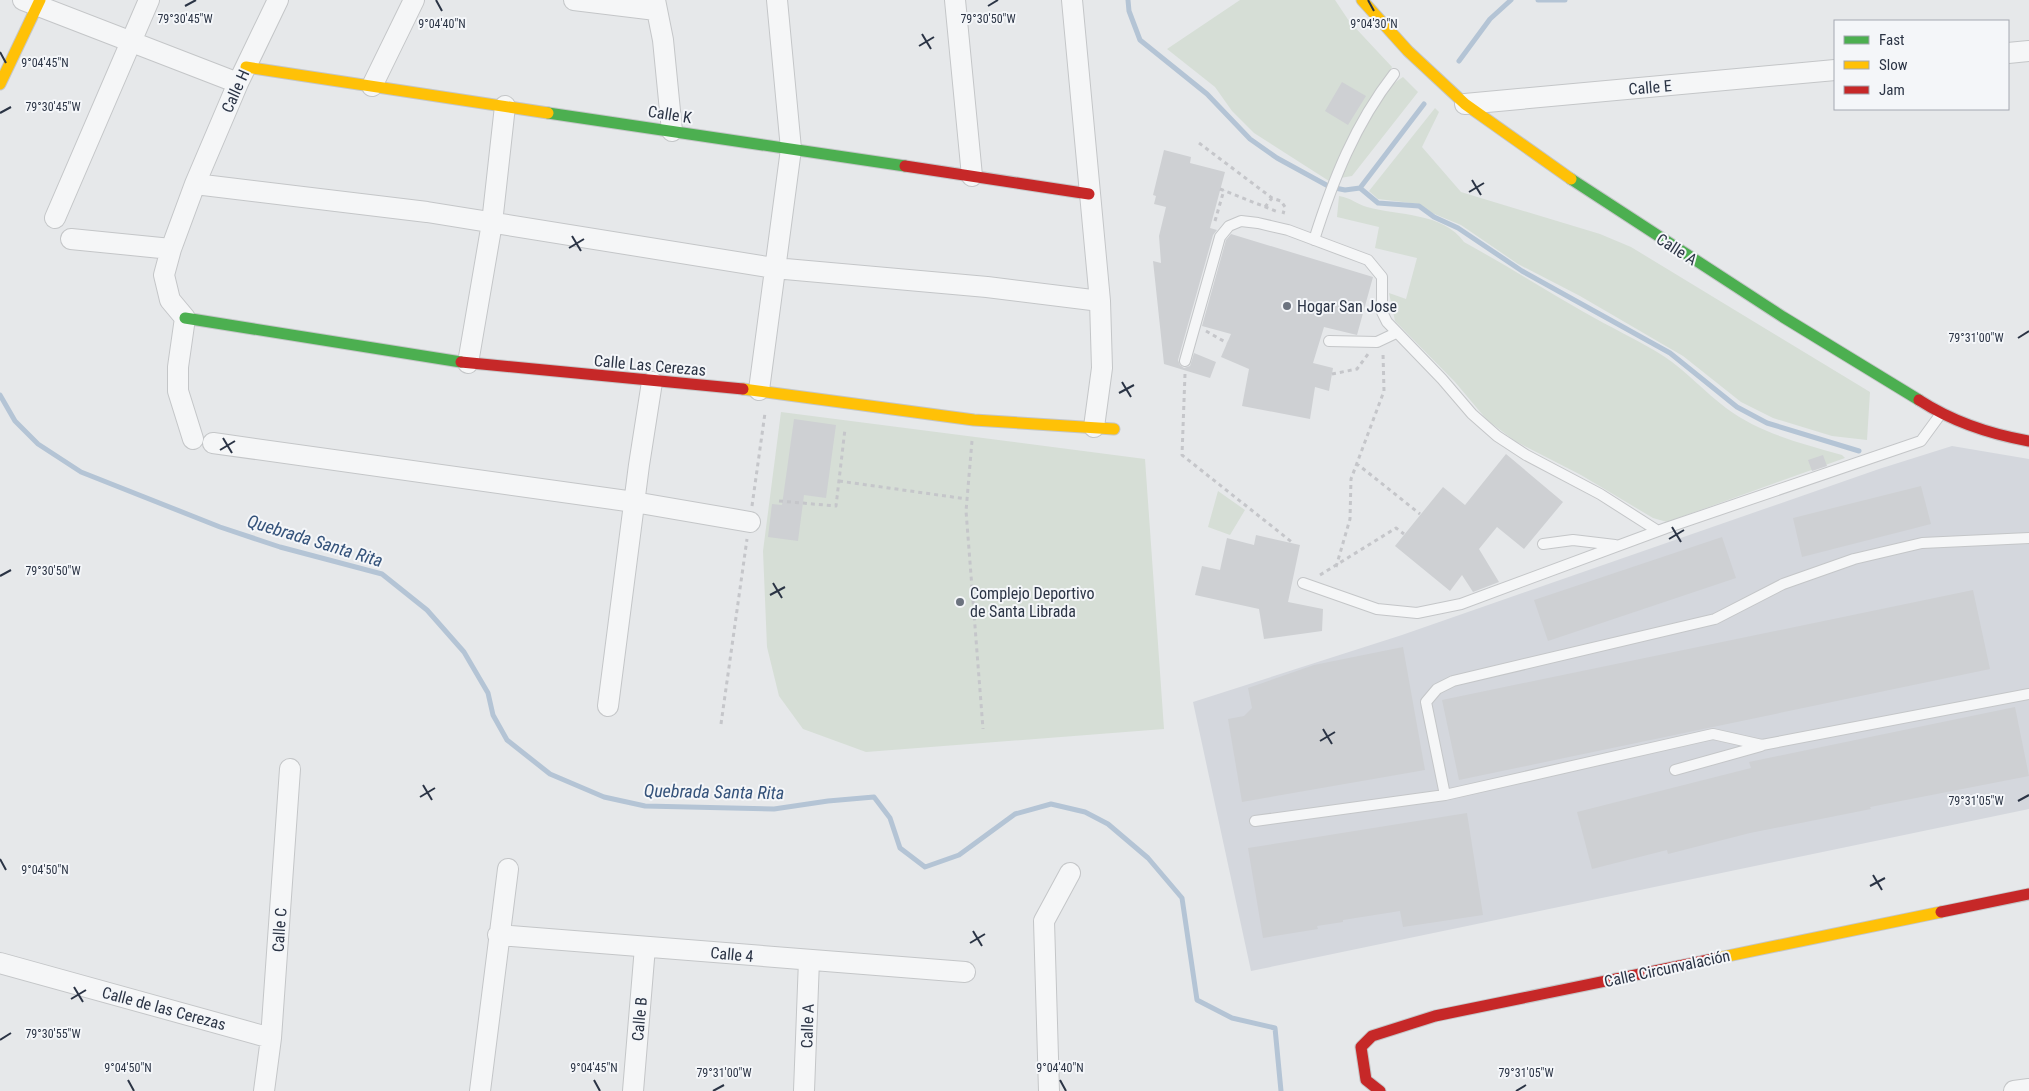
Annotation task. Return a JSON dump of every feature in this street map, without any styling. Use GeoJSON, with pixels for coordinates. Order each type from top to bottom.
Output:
{"type":"FeatureCollection","features":[{"type":"Feature","properties":{"kind":"street"},"geometry":{"type":"LineString","coordinates":[[55,218],[149,0]]}},
{"type":"Feature","properties":{"kind":"street","name":"Calle H"},"geometry":{"type":"LineString","coordinates":[[185,318],[170,300],[164,275],[171,249],[195,184],[242,75],[278,0]]}},
{"type":"Feature","properties":{"kind":"street"},"geometry":{"type":"LineString","coordinates":[[372,86],[414,0]]}},
{"type":"Feature","properties":{"kind":"street"},"geometry":{"type":"LineString","coordinates":[[574,0],[656,5],[663,40],[672,131]]}},
{"type":"Feature","properties":{"kind":"street"},"geometry":{"type":"LineString","coordinates":[[764,391],[774,268],[791,149],[777,0]]}},
{"type":"Feature","properties":{"kind":"street"},"geometry":{"type":"LineString","coordinates":[[955,0],[972,176]]}},
{"type":"Feature","properties":{"kind":"street"},"geometry":{"type":"LineString","coordinates":[[1072,0],[1100,300],[1104,428]]}},
{"type":"Feature","properties":{"kind":"street","name":"Calle A"},"geometry":{"type":"LineString","coordinates":[[1362,0],[1408,51],[1465,104],[1598,198],[1783,317],[1941,414],[1995,435],[2029,441]]}},
{"type":"Feature","properties":{"kind":"street"},"geometry":{"type":"LineString","coordinates":[[0,84],[33,2],[131,42],[242,75]]}},
{"type":"Feature","properties":{"kind":"street"},"geometry":{"type":"LineString","coordinates":[[2009,53],[2029,51]]}},
{"type":"Feature","properties":{"kind":"street","name":"Calle E"},"geometry":{"type":"LineString","coordinates":[[1465,104],[1834,70]]}},
{"type":"Feature","properties":{"kind":"street","name":"Calle K"},"geometry":{"type":"LineString","coordinates":[[242,75],[372,86],[1089,194]]}},
{"type":"Feature","properties":{"kind":"street"},"geometry":{"type":"LineString","coordinates":[[468,364],[492,223],[505,106]]}},
{"type":"Feature","properties":{"kind":"street"},"geometry":{"type":"LineString","coordinates":[[195,184],[492,223],[774,268],[987,287],[1100,300]]}},
{"type":"Feature","properties":{"kind":"street"},"geometry":{"type":"LineString","coordinates":[[71,239],[171,249]]}},
{"type":"Feature","properties":{"kind":"street"},"geometry":{"type":"LineString","coordinates":[[185,318],[178,367],[178,391],[193,439]]}},
{"type":"Feature","properties":{"kind":"street","name":"Calle Las Cerezas"},"geometry":{"type":"LineString","coordinates":[[185,318],[468,364],[764,391],[974,420],[1104,428]]}},
{"type":"Feature","properties":{"kind":"street"},"geometry":{"type":"LineString","coordinates":[[608,706],[634,502],[652,382]]}},
{"type":"Feature","properties":{"kind":"street"},"geometry":{"type":"LineString","coordinates":[[213,443],[634,502],[750,522]]}},
{"type":"Feature","properties":{"kind":"street","name":"Calle C"},"geometry":{"type":"LineString","coordinates":[[264,1091],[271,1038],[290,769]]}},
{"type":"Feature","properties":{"kind":"street"},"geometry":{"type":"LineString","coordinates":[[480,1091],[498,934],[508,869]]}},
{"type":"Feature","properties":{"kind":"street"},"geometry":{"type":"LineString","coordinates":[[1049,1091],[1044,921],[1070,873]]}},
{"type":"Feature","properties":{"kind":"street","name":"Calle Circunvalación"},"geometry":{"type":"LineString","coordinates":[[1380,1091],[1366,1080],[1362,1047],[1372,1036],[1435,1016],[2029,894]]}},
{"type":"Feature","properties":{"kind":"street","name":"Calle 4"},"geometry":{"type":"LineString","coordinates":[[498,934],[965,972]]}},
{"type":"Feature","properties":{"kind":"street","name":"Calle B"},"geometry":{"type":"LineString","coordinates":[[633,1091],[645,947]]}},
{"type":"Feature","properties":{"kind":"street","name":"Calle A"},"geometry":{"type":"LineString","coordinates":[[804,1091],[809,960]]}},
{"type":"Feature","properties":{"kind":"street","name":"Calle de las Cerezas"},"geometry":{"type":"LineString","coordinates":[[0,963],[271,1038]]}},
{"type":"Feature","properties":{"kind":"street"},"geometry":{"type":"LineString","coordinates":[[2014,1091],[2029,1089]]}},
{"type":"Feature","properties":{"kind":"lane"},"geometry":{"type":"LineString","coordinates":[[1314,240],[1327,199],[1359,124],[1394,74]]}},
{"type":"Feature","properties":{"kind":"lane"},"geometry":{"type":"LineString","coordinates":[[1185,361],[1220,237],[1229,226],[1241,221],[1258,223],[1314,240],[1368,260],[1382,277],[1382,312],[1387,322],[1442,378],[1472,414],[1497,436],[1526,455],[1600,494],[1658,531]]}},
{"type":"Feature","properties":{"kind":"lane"},"geometry":{"type":"LineString","coordinates":[[1329,341],[1377,342],[1396,333]]}},
{"type":"Feature","properties":{"kind":"lane"},"geometry":{"type":"LineString","coordinates":[[1303,583],[1377,609],[1417,613],[1461,604],[1658,531],[1921,441],[1941,414]]}},
{"type":"Feature","properties":{"kind":"lane"},"geometry":{"type":"LineString","coordinates":[[1445,795],[1426,702],[1437,689],[1453,681],[1715,619],[1782,584],[1854,559],[1922,543],[2029,538]]}},
{"type":"Feature","properties":{"kind":"lane"},"geometry":{"type":"LineString","coordinates":[[1543,544],[1573,540],[1619,545]]}},
{"type":"Feature","properties":{"kind":"lane"},"geometry":{"type":"LineString","coordinates":[[1675,770],[1762,745],[2029,694]]}},
{"type":"Feature","properties":{"kind":"lane"},"geometry":{"type":"LineString","coordinates":[[1255,821],[1445,795],[1713,734],[1762,745]]}},
{"type":"Feature","properties":{"kind":"path"},"geometry":{"type":"LineString","coordinates":[[1199,143],[1272,198],[1281,201],[1284,207],[1283,214]]}},
{"type":"Feature","properties":{"kind":"path"},"geometry":{"type":"LineString","coordinates":[[1220,189],[1318,228]]}},
{"type":"Feature","properties":{"kind":"path"},"geometry":{"type":"LineString","coordinates":[[1265,207],[1272,198]]}},
{"type":"Feature","properties":{"kind":"path"},"geometry":{"type":"LineString","coordinates":[[1195,325],[1227,343]]}},
{"type":"Feature","properties":{"kind":"path"},"geometry":{"type":"LineString","coordinates":[[1332,374],[1356,369],[1377,342],[1383,352],[1384,391],[1351,479],[1350,519],[1336,567]]}},
{"type":"Feature","properties":{"kind":"path"},"geometry":{"type":"LineString","coordinates":[[1185,361],[1182,455],[1293,543]]}},
{"type":"Feature","properties":{"kind":"path"},"geometry":{"type":"LineString","coordinates":[[721,724],[750,522],[764,391]]}},
{"type":"Feature","properties":{"kind":"path"},"geometry":{"type":"LineString","coordinates":[[974,420],[967,498],[983,729]]}},
{"type":"Feature","properties":{"kind":"path"},"geometry":{"type":"LineString","coordinates":[[778,501],[836,506],[845,429]]}},
{"type":"Feature","properties":{"kind":"path"},"geometry":{"type":"LineString","coordinates":[[1356,463],[1420,514]]}},
{"type":"Feature","properties":{"kind":"path"},"geometry":{"type":"LineString","coordinates":[[839,481],[967,498]]}},
{"type":"Feature","properties":{"kind":"path"},"geometry":{"type":"LineString","coordinates":[[1303,583],[1336,567],[1396,528],[1404,534]]}},
{"type":"Feature","properties":{"kind":"shaded area"},"geometry":{"type":"Polygon","coordinates":[[[1240,0],[1335,0],[1349,21],[1392,67],[1356,125],[1329,181],[1254,133],[1232,111],[1215,87],[1167,49],[1240,0]]]}},
{"type":"Feature","properties":{"kind":"shaded area"},"geometry":{"type":"Polygon","coordinates":[[[1403,77],[1418,92],[1352,176],[1340,178],[1373,109],[1392,85],[1403,77]]]}},
{"type":"Feature","properties":{"kind":"shaded area"},"geometry":{"type":"Polygon","coordinates":[[[1435,108],[1439,112],[1422,147],[1461,192],[1600,234],[1631,247],[1870,392],[1867,440],[1832,436],[1773,418],[1741,402],[1683,356],[1580,296],[1518,264],[1461,225],[1432,213],[1419,204],[1378,199],[1369,191],[1435,108]]]}},
{"type":"Feature","properties":{"kind":"shaded area"},"geometry":{"type":"Polygon","coordinates":[[[1339,196],[1367,207],[1432,220],[1444,225],[1455,232],[1464,242],[1592,317],[1665,357],[1718,402],[1739,417],[1767,431],[1842,455],[1845,458],[1667,522],[1653,518],[1581,475],[1515,441],[1487,420],[1455,382],[1395,321],[1389,293],[1406,299],[1417,258],[1375,248],[1379,227],[1337,217],[1339,196]]]}},
{"type":"Feature","properties":{"kind":"shaded area","name":"Complejo Deportivo de Santa Librada"},"geometry":{"type":"Polygon","coordinates":[[[781,412],[1145,459],[1164,729],[866,752],[803,729],[779,696],[767,647],[763,551],[781,412]]]}},
{"type":"Feature","properties":{"kind":"shaded area"},"geometry":{"type":"Polygon","coordinates":[[[1952,446],[2029,459],[2029,809],[1251,971],[1193,702],[1402,635],[1879,469],[1952,446]]]}},
{"type":"Feature","properties":{"kind":"shaded area"},"geometry":{"type":"Polygon","coordinates":[[[1218,491],[1245,510],[1230,535],[1208,527],[1218,491]]]}},
{"type":"Feature","properties":{"kind":"building"},"geometry":{"type":"Polygon","coordinates":[[[1342,82],[1366,96],[1348,125],[1325,111],[1342,82]]]}},
{"type":"Feature","properties":{"kind":"building"},"geometry":{"type":"Polygon","coordinates":[[[1164,150],[1191,157],[1190,163],[1225,172],[1210,228],[1217,230],[1213,235],[1178,360],[1184,368],[1190,366],[1194,353],[1216,362],[1210,378],[1164,364],[1153,261],[1161,263],[1159,236],[1166,207],[1154,204],[1156,196],[1153,195],[1164,150]]]}},
{"type":"Feature","properties":{"kind":"building","name":"Hogar San Jose"},"geometry":{"type":"Polygon","coordinates":[[[1231,234],[1373,277],[1357,335],[1324,327],[1313,363],[1333,368],[1329,391],[1315,387],[1310,419],[1242,406],[1249,369],[1221,357],[1231,334],[1202,326],[1226,240],[1231,234]]]}},
{"type":"Feature","properties":{"kind":"building"},"geometry":{"type":"Polygon","coordinates":[[[794,419],[836,425],[826,498],[804,495],[798,541],[768,537],[772,504],[782,505],[794,419]]]}},
{"type":"Feature","properties":{"kind":"building"},"geometry":{"type":"Polygon","coordinates":[[[1506,454],[1563,502],[1524,549],[1497,527],[1479,549],[1499,582],[1473,592],[1462,575],[1450,591],[1395,546],[1443,487],[1465,505],[1506,454]]]}},
{"type":"Feature","properties":{"kind":"building"},"geometry":{"type":"Polygon","coordinates":[[[1823,455],[1827,466],[1812,471],[1808,460],[1823,455]]]}},
{"type":"Feature","properties":{"kind":"building"},"geometry":{"type":"Polygon","coordinates":[[[1921,486],[1931,524],[1802,557],[1793,518],[1921,486]]]}},
{"type":"Feature","properties":{"kind":"building"},"geometry":{"type":"Polygon","coordinates":[[[1256,535],[1300,545],[1288,602],[1323,609],[1322,631],[1264,639],[1259,609],[1195,595],[1202,566],[1220,570],[1227,538],[1254,545],[1256,535]]]}},
{"type":"Feature","properties":{"kind":"building"},"geometry":{"type":"Polygon","coordinates":[[[1722,537],[1736,578],[1548,641],[1534,600],[1722,537]]]}},
{"type":"Feature","properties":{"kind":"building"},"geometry":{"type":"Polygon","coordinates":[[[1973,590],[1990,669],[1459,780],[1442,700],[1973,590]]]}},
{"type":"Feature","properties":{"kind":"building"},"geometry":{"type":"Polygon","coordinates":[[[1403,647],[1425,770],[1242,802],[1228,719],[1244,716],[1252,708],[1248,688],[1314,665],[1403,647]]]}},
{"type":"Feature","properties":{"kind":"building"},"geometry":{"type":"Polygon","coordinates":[[[2015,707],[2029,776],[1870,807],[1871,809],[1750,833],[1668,854],[1667,850],[1592,869],[1577,812],[1751,768],[1749,762],[2015,707]]]}},
{"type":"Feature","properties":{"kind":"building"},"geometry":{"type":"Polygon","coordinates":[[[1467,813],[1483,915],[1403,927],[1400,911],[1343,920],[1343,922],[1317,926],[1318,929],[1263,938],[1248,848],[1467,813]]]}},
{"type":"Feature","properties":{"kind":"waterway"},"geometry":{"type":"LineString","coordinates":[[1128,0],[1129,11],[1140,40],[1207,94],[1250,139],[1277,158],[1330,187],[1345,190],[1360,188],[1424,104]]}},
{"type":"Feature","properties":{"kind":"waterway"},"geometry":{"type":"LineString","coordinates":[[1459,61],[1490,19],[1511,0]]}},
{"type":"Feature","properties":{"kind":"waterway"},"geometry":{"type":"LineString","coordinates":[[1538,0],[1565,0]]}},
{"type":"Feature","properties":{"kind":"waterway"},"geometry":{"type":"LineString","coordinates":[[1360,188],[1378,203],[1419,206],[1434,217],[1458,228],[1522,271],[1670,353],[1737,407],[1767,423],[1859,451]]}},
{"type":"Feature","properties":{"kind":"waterway","name":"Quebrada Santa Rita"},"geometry":{"type":"LineString","coordinates":[[0,395],[15,421],[38,444],[81,472],[220,527],[280,547],[382,574],[427,610],[464,652],[488,693],[493,715],[507,740],[550,774],[604,797],[645,806],[774,809],[828,801],[874,797],[890,818],[900,848],[925,867],[959,855],[1015,814],[1051,804],[1085,812],[1108,824],[1148,858],[1182,898],[1197,1000],[1232,1018],[1275,1028],[1281,1091]]}},
{"type":"Feature","properties":{"kind":"traffic: fast"},"geometry":{"type":"LineString","coordinates":[[548,113],[905,166]]}},
{"type":"Feature","properties":{"kind":"traffic: fast"},"geometry":{"type":"LineString","coordinates":[[1571,179],[1783,317],[1919,400]]}},
{"type":"Feature","properties":{"kind":"traffic: fast"},"geometry":{"type":"LineString","coordinates":[[185,318],[461,362]]}},
{"type":"Feature","properties":{"kind":"traffic: slow"},"geometry":{"type":"LineString","coordinates":[[0,84],[40,0]]}},
{"type":"Feature","properties":{"kind":"traffic: slow"},"geometry":{"type":"LineString","coordinates":[[1362,0],[1408,51],[1465,104],[1571,179]]}},
{"type":"Feature","properties":{"kind":"traffic: slow"},"geometry":{"type":"LineString","coordinates":[[246,67],[548,113]]}},
{"type":"Feature","properties":{"kind":"traffic: slow"},"geometry":{"type":"LineString","coordinates":[[743,389],[974,420],[1114,429]]}},
{"type":"Feature","properties":{"kind":"traffic: slow"},"geometry":{"type":"LineString","coordinates":[[1718,958],[1941,912]]}},
{"type":"Feature","properties":{"kind":"traffic: jam"},"geometry":{"type":"LineString","coordinates":[[905,166],[1089,194]]}},
{"type":"Feature","properties":{"kind":"traffic: jam"},"geometry":{"type":"LineString","coordinates":[[461,362],[743,389]]}},
{"type":"Feature","properties":{"kind":"traffic: jam"},"geometry":{"type":"LineString","coordinates":[[1919,400],[1958,421],[2000,435],[2029,441]]}},
{"type":"Feature","properties":{"kind":"traffic: jam"},"geometry":{"type":"LineString","coordinates":[[1941,912],[2029,894]]}},
{"type":"Feature","properties":{"kind":"traffic: jam"},"geometry":{"type":"LineString","coordinates":[[1380,1091],[1366,1080],[1361,1047],[1372,1036],[1435,1016],[1718,958]]}},
{"type":"Feature","properties":{"kind":"place","name":"Hogar San Jose"},"geometry":{"type":"Point","coordinates":[1287,306]}},
{"type":"Feature","properties":{"kind":"place","name":"Complejo Deportivo de Santa Librada"},"geometry":{"type":"Point","coordinates":[960,602]}}]}
